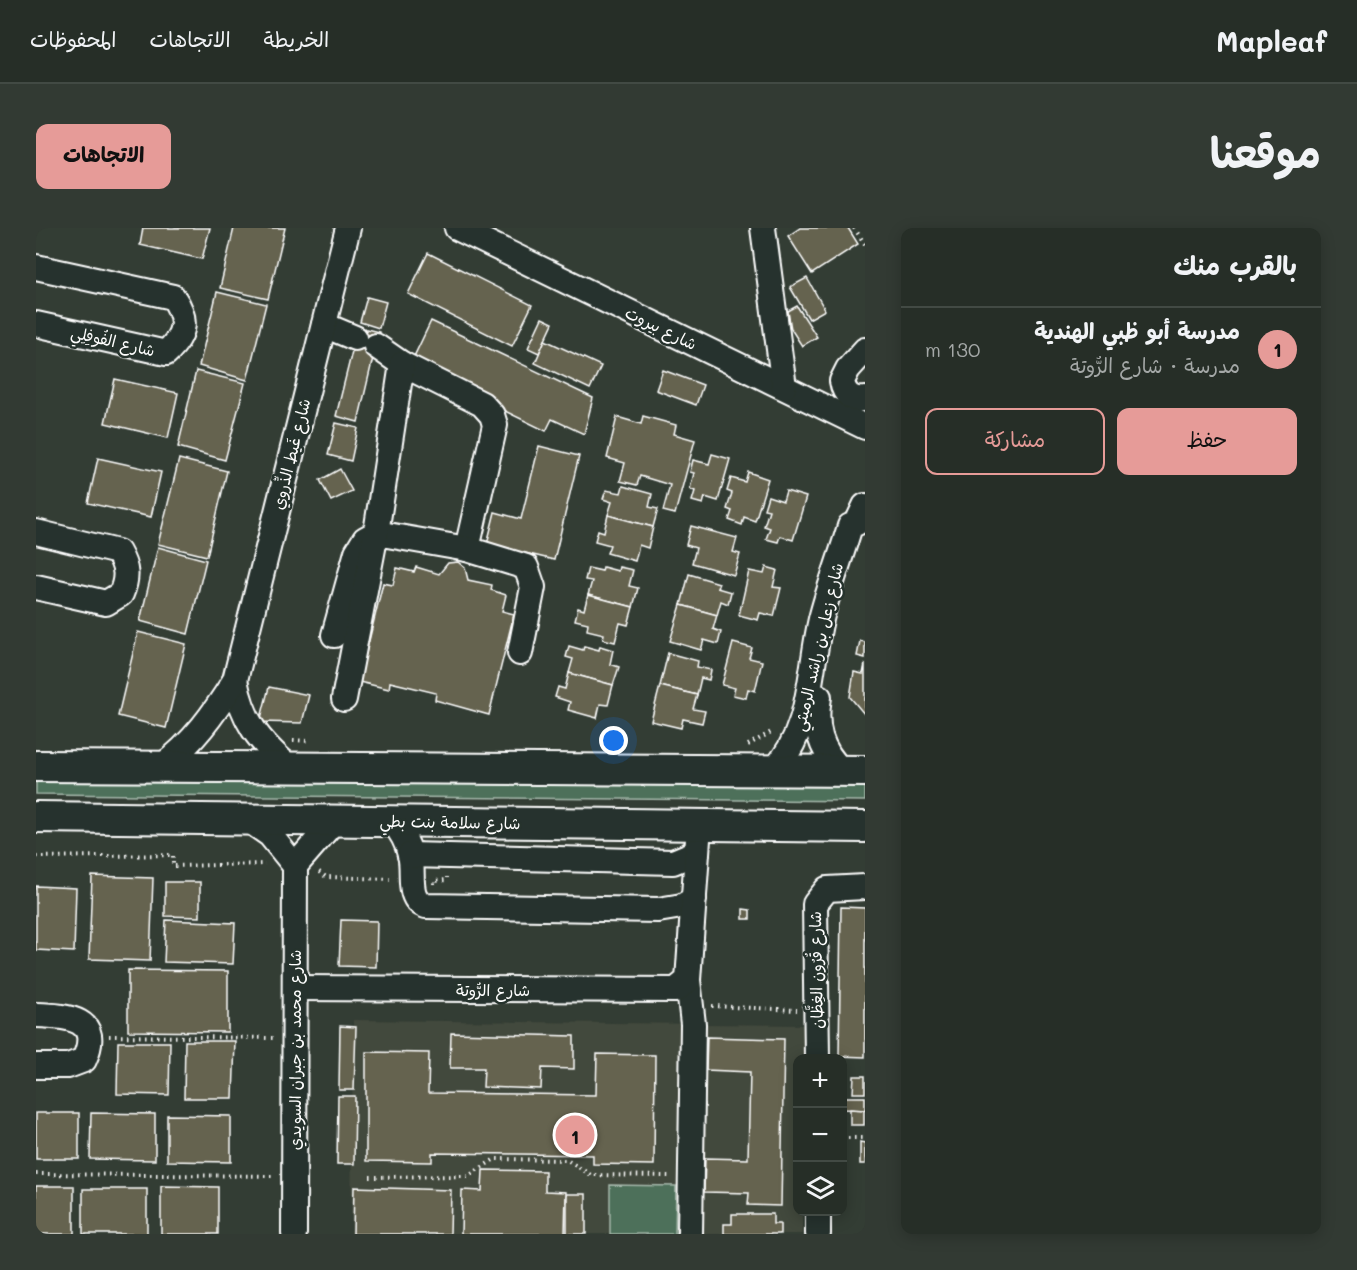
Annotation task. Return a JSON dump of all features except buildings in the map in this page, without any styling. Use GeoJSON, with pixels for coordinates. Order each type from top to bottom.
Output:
{"type":"FeatureCollection","features":[{"type":"Feature","properties":{"kind":"main road"},"geometry":{"type":"LineString","coordinates":[[36,766],[854,771]]}},
{"type":"Feature","properties":{"kind":"main road","name":"شارع سلامة بنت بطي"},"geometry":{"type":"LineString","coordinates":[[36,817],[392,821],[698,838],[865,827]]}},
{"type":"Feature","properties":{"kind":"street","name":"شارع غَيط الذِّروي"},"geometry":{"type":"LineString","coordinates":[[161,767],[179,753],[206,725],[234,680],[348,228]]}},
{"type":"Feature","properties":{"kind":"street","name":"شارع بيروت"},"geometry":{"type":"LineString","coordinates":[[457,228],[865,427]]}},
{"type":"Feature","properties":{"kind":"street"},"geometry":{"type":"LineString","coordinates":[[763,228],[784,387]]}},
{"type":"Feature","properties":{"kind":"street","name":"شارع الفُوفِلِي"},"geometry":{"type":"LineString","coordinates":[[36,267],[173,297],[183,311],[183,327],[177,342],[166,352],[36,324]]}},
{"type":"Feature","properties":{"kind":"street"},"geometry":{"type":"LineString","coordinates":[[324,325],[366,342],[402,364],[482,404],[492,415],[495,425],[467,549]]}},
{"type":"Feature","properties":{"kind":"street"},"geometry":{"type":"LineString","coordinates":[[865,350],[848,369],[842,381],[846,393],[851,397],[865,399]]}},
{"type":"Feature","properties":{"kind":"street"},"geometry":{"type":"LineString","coordinates":[[344,699],[376,533],[402,364]]}},
{"type":"Feature","properties":{"kind":"street","name":"شارع زعل بن راشد الرميثي"},"geometry":{"type":"LineString","coordinates":[[854,771],[822,744],[817,712],[835,622],[863,531],[861,514]]}},
{"type":"Feature","properties":{"kind":"street","name":"شارع زعل بن راشد الرميثي"},"geometry":{"type":"LineString","coordinates":[[773,771],[783,761],[797,737],[814,650],[834,574],[850,526],[861,514]]}},
{"type":"Feature","properties":{"kind":"street"},"geometry":{"type":"LineString","coordinates":[[36,532],[118,552],[126,566],[126,580],[121,594],[106,603],[36,587]]}},
{"type":"Feature","properties":{"kind":"street"},"geometry":{"type":"LineString","coordinates":[[334,635],[357,552],[364,539],[376,533],[467,549],[526,567],[532,578],[533,586],[520,653]]}},
{"type":"Feature","properties":{"kind":"street"},"geometry":{"type":"LineString","coordinates":[[234,680],[246,718],[257,737],[290,768]]}},
{"type":"Feature","properties":{"kind":"street"},"geometry":{"type":"LineString","coordinates":[[247,819],[270,835],[295,867],[334,820]]}},
{"type":"Feature","properties":{"kind":"street"},"geometry":{"type":"LineString","coordinates":[[392,821],[404,837],[423,880],[415,897],[422,904],[658,910],[682,906],[694,900]]}},
{"type":"Feature","properties":{"kind":"street"},"geometry":{"type":"LineString","coordinates":[[410,855],[673,861],[698,838]]}},
{"type":"Feature","properties":{"kind":"street"},"geometry":{"type":"LineString","coordinates":[[690,1234],[691,1005],[688,980],[698,838]]}},
{"type":"Feature","properties":{"kind":"street","name":"شارع محمد بن جبران السويدي"},"geometry":{"type":"LineString","coordinates":[[294,1234],[295,867]]}},
{"type":"Feature","properties":{"kind":"street","name":"شارع قُرُون الغِظَّان"},"geometry":{"type":"LineString","coordinates":[[817,1054],[815,904],[827,889],[865,887]]}},
{"type":"Feature","properties":{"kind":"street","name":"شارع الرُّوتة"},"geometry":{"type":"LineString","coordinates":[[295,988],[669,991],[681,988],[688,980]]}},
{"type":"Feature","properties":{"kind":"street"},"geometry":{"type":"LineString","coordinates":[[36,1015],[66,1016],[84,1024],[90,1036],[89,1048],[84,1060],[68,1066],[36,1066]]}},
{"type":"Feature","properties":{"kind":"street"},"geometry":{"type":"LineString","coordinates":[[818,1216],[818,1234]]}},
{"type":"Feature","properties":{"kind":"path"},"geometry":{"type":"LineString","coordinates":[[854,228],[865,244]]}},
{"type":"Feature","properties":{"kind":"path"},"geometry":{"type":"LineString","coordinates":[[36,857],[173,855],[173,866],[295,867],[326,877],[447,880],[448,855]]}},
{"type":"Feature","properties":{"kind":"path"},"geometry":{"type":"LineString","coordinates":[[423,880],[433,906]]}},
{"type":"Feature","properties":{"kind":"path"},"geometry":{"type":"LineString","coordinates":[[691,1005],[816,1011]]}},
{"type":"Feature","properties":{"kind":"path"},"geometry":{"type":"LineString","coordinates":[[90,1036],[293,1038]]}},
{"type":"Feature","properties":{"kind":"path"},"geometry":{"type":"LineString","coordinates":[[847,1138],[865,1138]]}},
{"type":"Feature","properties":{"kind":"path"},"geometry":{"type":"LineString","coordinates":[[370,1177],[468,1176],[495,1159],[567,1160],[591,1175],[691,1176]]}},
{"type":"Feature","properties":{"kind":"path"},"geometry":{"type":"LineString","coordinates":[[36,1174],[294,1176]]}},
{"type":"Feature","properties":{"kind":"shaded area"},"geometry":{"type":"Polygon","coordinates":[[[353,1020],[804,1025],[803,1054],[793,1054],[793,1216],[802,1216],[802,1234],[351,1234],[353,1020]]]}},
{"type":"Feature","properties":{"kind":"green space"},"geometry":{"type":"Polygon","coordinates":[[[36,773],[865,784],[865,801],[36,794],[36,773]]]}},
{"type":"Feature","properties":{"kind":"green space"},"geometry":{"type":"Polygon","coordinates":[[[610,1185],[676,1186],[675,1234],[610,1234],[610,1185]]]}},
{"type":"Feature","properties":{"kind":"place","name":"مدرسة أبو ظبي الهندية"},"geometry":{"type":"Point","coordinates":[575,1135]}}]}
